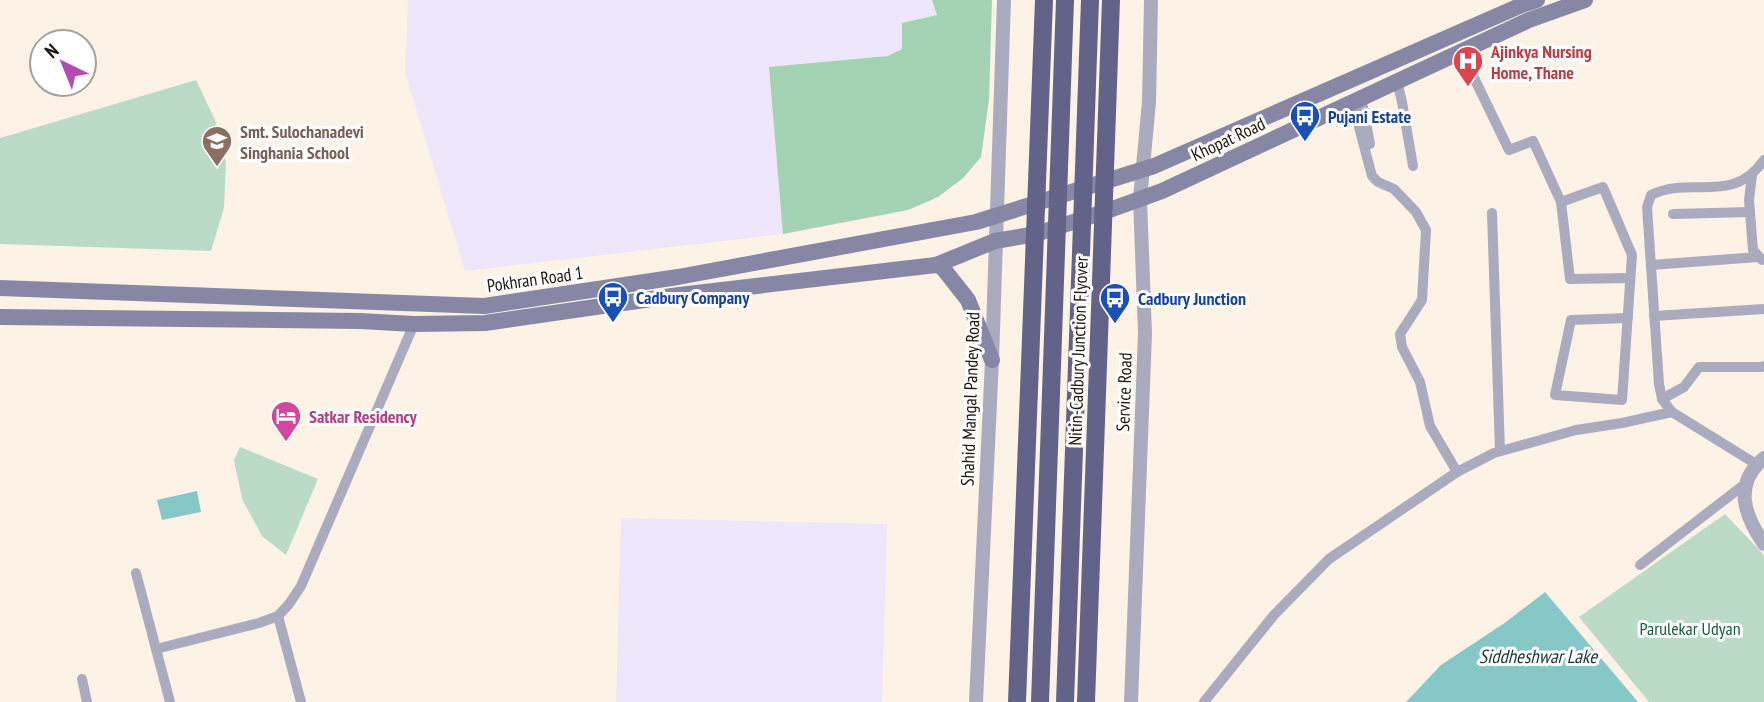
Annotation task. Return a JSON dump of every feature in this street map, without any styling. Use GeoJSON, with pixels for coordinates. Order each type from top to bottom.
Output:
{"type":"FeatureCollection","features":[{"type":"Feature","properties":{"kind":"highway"},"geometry":{"type":"LineString","coordinates":[[1017,702],[1044,0]]}},
{"type":"Feature","properties":{"kind":"highway","name":"Nitin-Cadbury Junction Flyover"},"geometry":{"type":"LineString","coordinates":[[1040,702],[1065,0]]}},
{"type":"Feature","properties":{"kind":"highway","name":"Nitin-Cadbury Junction Flyover"},"geometry":{"type":"LineString","coordinates":[[1065,702],[1090,0]]}},
{"type":"Feature","properties":{"kind":"highway"},"geometry":{"type":"LineString","coordinates":[[1086,702],[1111,0]]}},
{"type":"Feature","properties":{"kind":"main road","name":"Khopat Road"},"geometry":{"type":"LineString","coordinates":[[1065,194],[1166,161],[1537,0]]}},
{"type":"Feature","properties":{"kind":"main road","name":"Khopat Road"},"geometry":{"type":"LineString","coordinates":[[1036,234],[1162,191],[1528,20],[1585,0]]}},
{"type":"Feature","properties":{"kind":"main road"},"geometry":{"type":"LineString","coordinates":[[1475,26],[1483,41]]}},
{"type":"Feature","properties":{"kind":"main road","name":"Pokhran Road 1"},"geometry":{"type":"LineString","coordinates":[[0,288],[484,306],[678,277],[976,222],[1065,194]]}},
{"type":"Feature","properties":{"kind":"main road","name":"Pokhran Road 1"},"geometry":{"type":"LineString","coordinates":[[0,317],[485,323],[679,295],[936,265],[995,241],[1036,234]]}},
{"type":"Feature","properties":{"kind":"main road"},"geometry":{"type":"LineString","coordinates":[[936,265],[942,267],[968,300],[992,360]]}},
{"type":"Feature","properties":{"kind":"main road"},"geometry":{"type":"LineString","coordinates":[[678,277],[679,295]]}},
{"type":"Feature","properties":{"kind":"main road"},"geometry":{"type":"LineString","coordinates":[[68,318],[69,291]]}},
{"type":"Feature","properties":{"kind":"street","name":"Shahid Mangal Pandey Road"},"geometry":{"type":"LineString","coordinates":[[976,702],[992,360],[1004,0]]}},
{"type":"Feature","properties":{"kind":"street","name":"Service Road"},"geometry":{"type":"LineString","coordinates":[[1131,702],[1145,333],[1140,199],[1149,102],[1151,0]]}},
{"type":"Feature","properties":{"kind":"street"},"geometry":{"type":"LineString","coordinates":[[1461,51],[1508,150],[1533,141],[1562,202],[1570,279],[1630,278]]}},
{"type":"Feature","properties":{"kind":"street"},"geometry":{"type":"LineString","coordinates":[[1397,81],[1413,166]]}},
{"type":"Feature","properties":{"kind":"street"},"geometry":{"type":"LineString","coordinates":[[1357,99],[1370,144]]}},
{"type":"Feature","properties":{"kind":"street"},"geometry":{"type":"LineString","coordinates":[[1357,99],[1372,176],[1394,189],[1416,212],[1426,229],[1422,300],[1400,334],[1402,347],[1420,382],[1430,426],[1457,472]]}},
{"type":"Feature","properties":{"kind":"street"},"geometry":{"type":"LineString","coordinates":[[1640,565],[1745,484],[1760,461],[1672,412],[1662,399],[1647,207],[1651,195],[1662,189],[1717,188],[1736,183],[1752,175],[1764,160]]}},
{"type":"Feature","properties":{"kind":"street"},"geometry":{"type":"LineString","coordinates":[[1752,175],[1749,200],[1753,250],[1761,260]]}},
{"type":"Feature","properties":{"kind":"street"},"geometry":{"type":"LineString","coordinates":[[1562,202],[1603,187],[1632,255],[1630,278],[1628,318],[1622,400],[1555,394],[1570,320],[1628,318]]}},
{"type":"Feature","properties":{"kind":"street"},"geometry":{"type":"LineString","coordinates":[[1492,212],[1500,451]]}},
{"type":"Feature","properties":{"kind":"street"},"geometry":{"type":"LineString","coordinates":[[1673,215],[1750,212]]}},
{"type":"Feature","properties":{"kind":"street"},"geometry":{"type":"LineString","coordinates":[[1651,265],[1761,260]]}},
{"type":"Feature","properties":{"kind":"street"},"geometry":{"type":"LineString","coordinates":[[1654,316],[1764,309]]}},
{"type":"Feature","properties":{"kind":"street"},"geometry":{"type":"LineString","coordinates":[[156,649],[259,623],[278,616],[289,604],[301,586],[414,324]]}},
{"type":"Feature","properties":{"kind":"street"},"geometry":{"type":"LineString","coordinates":[[1662,399],[1684,387],[1699,367],[1764,366]]}},
{"type":"Feature","properties":{"kind":"street"},"geometry":{"type":"LineString","coordinates":[[1204,702],[1273,615],[1329,559],[1457,472],[1500,451],[1576,430],[1672,412]]}},
{"type":"Feature","properties":{"kind":"street"},"geometry":{"type":"LineString","coordinates":[[1745,484],[1743,499],[1749,517],[1764,544]]}},
{"type":"Feature","properties":{"kind":"street"},"geometry":{"type":"LineString","coordinates":[[136,573],[170,702]]}},
{"type":"Feature","properties":{"kind":"street"},"geometry":{"type":"LineString","coordinates":[[278,616],[301,702]]}},
{"type":"Feature","properties":{"kind":"street"},"geometry":{"type":"LineString","coordinates":[[82,679],[87,702]]}},
{"type":"Feature","properties":{"kind":"shaded area"},"geometry":{"type":"Polygon","coordinates":[[[408,0],[992,0],[989,99],[981,157],[963,178],[938,197],[908,210],[783,234],[465,271],[405,72],[408,0]]]}},
{"type":"Feature","properties":{"kind":"shaded area"},"geometry":{"type":"Polygon","coordinates":[[[621,518],[887,524],[882,702],[616,702],[621,518]]]}},
{"type":"Feature","properties":{"kind":"green space"},"geometry":{"type":"Polygon","coordinates":[[[932,0],[992,0],[989,99],[981,157],[963,178],[938,197],[908,210],[783,234],[769,67],[888,56],[902,49],[902,23],[937,15],[932,0]]]}},
{"type":"Feature","properties":{"kind":"green space"},"geometry":{"type":"Polygon","coordinates":[[[196,80],[215,120],[226,162],[224,208],[211,251],[0,244],[0,138],[196,80]]]}},
{"type":"Feature","properties":{"kind":"green space"},"geometry":{"type":"Polygon","coordinates":[[[240,447],[318,479],[286,555],[262,536],[242,499],[234,460],[240,447]]]}},
{"type":"Feature","properties":{"kind":"green space","name":"Parulekar Udyan"},"geometry":{"type":"Polygon","coordinates":[[[1725,514],[1764,555],[1764,702],[1649,702],[1579,617],[1725,514]]]}},
{"type":"Feature","properties":{"kind":"water"},"geometry":{"type":"Polygon","coordinates":[[[197,491],[201,512],[162,520],[157,500],[197,491]]]}},
{"type":"Feature","properties":{"kind":"water","name":"Siddheshwar Lake"},"geometry":{"type":"Polygon","coordinates":[[[1545,592],[1638,702],[1406,702],[1441,665],[1506,622],[1545,592]]]}},
{"type":"Feature","properties":{"kind":"place","name":"Ajinkya Nursing Home, Thane"},"geometry":{"type":"Point","coordinates":[1468,88]}},
{"type":"Feature","properties":{"kind":"place","name":"Pujani Estate"},"geometry":{"type":"Point","coordinates":[1305,143]}},
{"type":"Feature","properties":{"kind":"place","name":"Smt. Sulochanadevi Singhania School"},"geometry":{"type":"Point","coordinates":[217,168]}},
{"type":"Feature","properties":{"kind":"place","name":"Cadbury Company"},"geometry":{"type":"Point","coordinates":[613,324]}},
{"type":"Feature","properties":{"kind":"place","name":"Cadbury Junction"},"geometry":{"type":"Point","coordinates":[1115,325]}},
{"type":"Feature","properties":{"kind":"place","name":"Satkar Residency"},"geometry":{"type":"Point","coordinates":[286,443]}}]}
